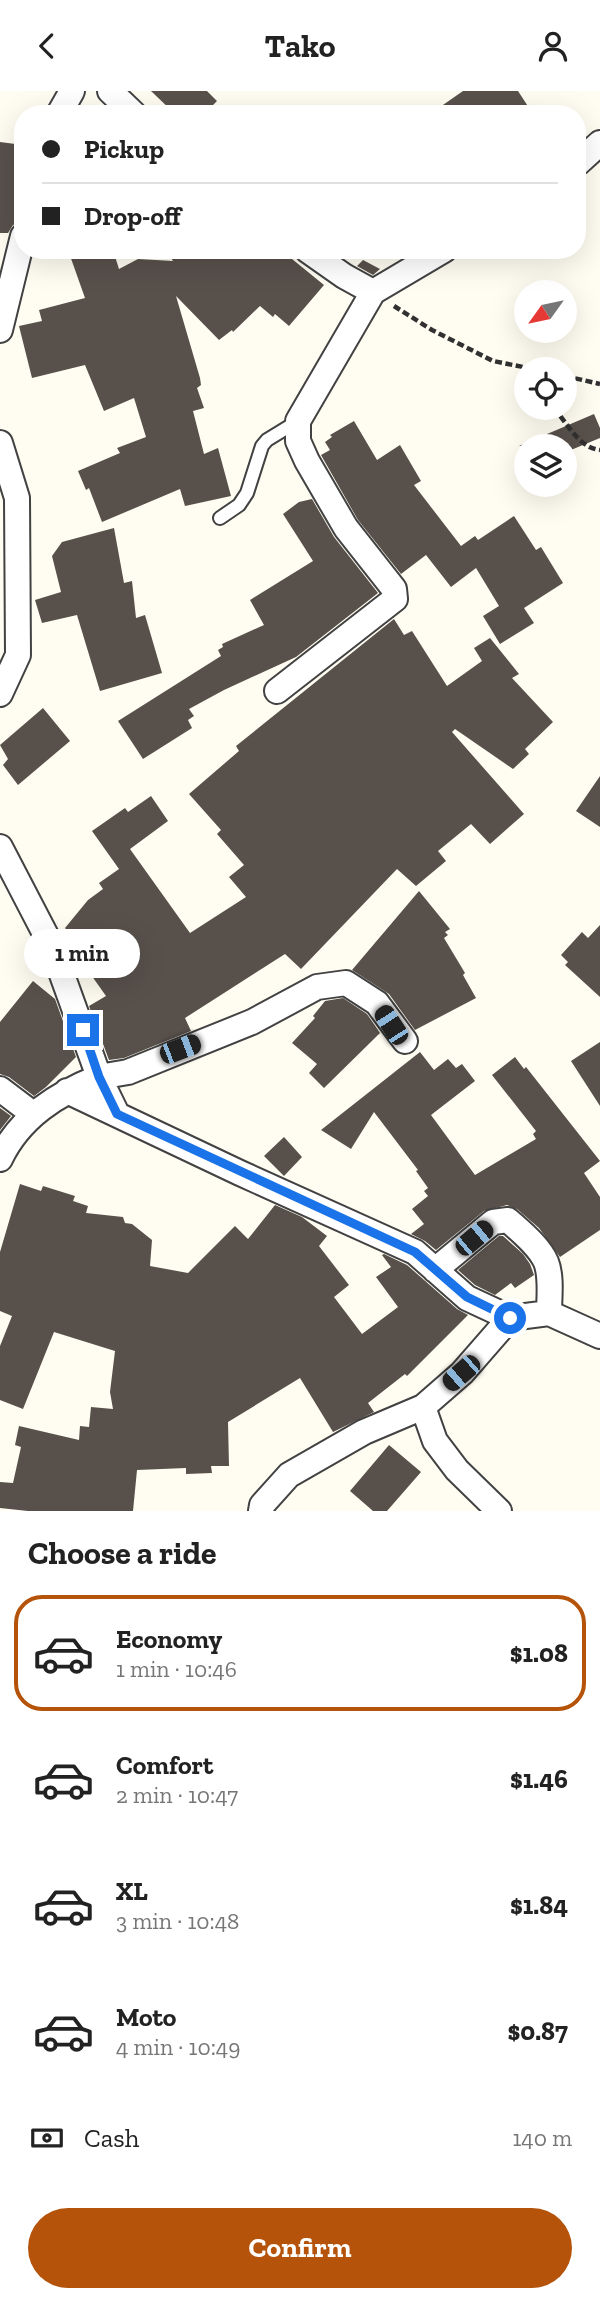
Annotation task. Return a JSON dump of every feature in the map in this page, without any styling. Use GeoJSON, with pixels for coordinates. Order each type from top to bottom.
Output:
{"type":"FeatureCollection","features":[{"type":"Feature","properties":{"kind":"street"},"geometry":{"type":"LineString","coordinates":[[110,91],[125,105]]}},
{"type":"Feature","properties":{"kind":"street"},"geometry":{"type":"LineString","coordinates":[[586,156],[600,143]]}},
{"type":"Feature","properties":{"kind":"street"},"geometry":{"type":"LineString","coordinates":[[320,259],[373,292]]}},
{"type":"Feature","properties":{"kind":"street"},"geometry":{"type":"LineString","coordinates":[[277,691],[396,599],[397,594],[346,528],[313,472],[298,440],[298,421],[373,292],[429,259]]}},
{"type":"Feature","properties":{"kind":"street"},"geometry":{"type":"LineString","coordinates":[[0,330],[8,261]]}},
{"type":"Feature","properties":{"kind":"street"},"geometry":{"type":"LineString","coordinates":[[0,443],[17,498],[18,642],[18,655],[0,694]]}},
{"type":"Feature","properties":{"kind":"street"},"geometry":{"type":"LineString","coordinates":[[0,846],[52,947],[99,1077],[117,1114]]}},
{"type":"Feature","properties":{"kind":"street"},"geometry":{"type":"LineString","coordinates":[[0,1159],[8,1144],[33,1114],[67,1091],[99,1077],[128,1072],[253,1021],[317,988],[346,983],[377,1003],[405,1041]]}},
{"type":"Feature","properties":{"kind":"street"},"geometry":{"type":"LineString","coordinates":[[0,1089],[33,1114]]}},
{"type":"Feature","properties":{"kind":"street"},"geometry":{"type":"LineString","coordinates":[[67,1091],[415,1252],[467,1297],[510,1318],[549,1313],[600,1336]]}},
{"type":"Feature","properties":{"kind":"street"},"geometry":{"type":"LineString","coordinates":[[435,1270],[493,1221],[508,1220],[525,1235],[546,1261],[549,1313]]}},
{"type":"Feature","properties":{"kind":"street"},"geometry":{"type":"LineString","coordinates":[[261,1511],[262,1505],[289,1475],[364,1432],[423,1407],[461,1373],[510,1318]]}},
{"type":"Feature","properties":{"kind":"street"},"geometry":{"type":"LineString","coordinates":[[423,1407],[435,1441],[457,1470],[499,1511]]}},
{"type":"Feature","properties":{"kind":"lane"},"geometry":{"type":"LineString","coordinates":[[220,518],[239,505],[247,493],[262,446],[298,421]]}},
{"type":"Feature","properties":{"kind":"path"},"geometry":{"type":"LineString","coordinates":[[373,292],[432,330],[493,361],[514,366]]}},
{"type":"Feature","properties":{"kind":"path"},"geometry":{"type":"LineString","coordinates":[[577,379],[600,384]]}},
{"type":"Feature","properties":{"kind":"path"},"geometry":{"type":"LineString","coordinates":[[564,420],[578,438],[592,449],[600,450]]}},
{"type":"Feature","properties":{"kind":"building"},"geometry":{"type":"Polygon","coordinates":[[[151,91],[207,91],[217,101],[213,105],[166,105],[151,91]]]}},
{"type":"Feature","properties":{"kind":"building"},"geometry":{"type":"Polygon","coordinates":[[[463,91],[518,91],[527,105],[443,105],[463,91]]]}},
{"type":"Feature","properties":{"kind":"building"},"geometry":{"type":"Polygon","coordinates":[[[0,142],[14,144],[14,225],[8,233],[0,233],[0,142]]]}},
{"type":"Feature","properties":{"kind":"building"},"geometry":{"type":"Polygon","coordinates":[[[71,259],[116,259],[119,269],[138,259],[292,259],[324,285],[289,326],[260,306],[233,332],[232,330],[219,340],[176,296],[200,378],[201,385],[197,388],[204,408],[193,411],[204,454],[218,448],[231,496],[185,506],[180,489],[102,522],[89,488],[86,490],[78,471],[120,453],[117,448],[146,437],[134,398],[104,411],[85,365],[32,378],[19,326],[42,321],[39,310],[85,298],[71,259]]]}},
{"type":"Feature","properties":{"kind":"building"},"geometry":{"type":"Polygon","coordinates":[[[363,260],[380,269],[373,275],[357,266],[363,260]]]}},
{"type":"Feature","properties":{"kind":"building"},"geometry":{"type":"Polygon","coordinates":[[[594,414],[600,428],[600,438],[577,447],[577,434],[547,434],[594,414]]]}},
{"type":"Feature","properties":{"kind":"building"},"geometry":{"type":"Polygon","coordinates":[[[354,421],[377,460],[400,445],[421,481],[414,485],[461,546],[475,536],[478,540],[514,516],[536,550],[541,547],[563,583],[524,608],[534,623],[500,644],[483,616],[499,606],[476,568],[451,587],[426,555],[401,574],[358,520],[321,455],[330,450],[325,442],[332,437],[330,435],[354,421]]]}},
{"type":"Feature","properties":{"kind":"building"},"geometry":{"type":"Polygon","coordinates":[[[312,499],[334,537],[378,593],[296,657],[189,709],[194,716],[188,720],[192,728],[143,759],[118,721],[221,656],[218,650],[223,647],[222,644],[264,625],[250,600],[313,561],[283,514],[299,502],[312,499]]]}},
{"type":"Feature","properties":{"kind":"building"},"geometry":{"type":"Polygon","coordinates":[[[114,528],[124,583],[132,581],[136,618],[145,615],[162,673],[100,691],[77,615],[42,623],[35,600],[61,592],[52,556],[62,542],[114,528]]]}},
{"type":"Feature","properties":{"kind":"building"},"geometry":{"type":"Polygon","coordinates":[[[394,619],[404,635],[412,631],[447,686],[482,661],[474,648],[490,638],[519,674],[512,678],[553,722],[525,749],[529,754],[513,769],[455,729],[452,732],[524,814],[490,844],[471,824],[438,851],[446,861],[416,886],[397,869],[301,969],[285,954],[185,1018],[191,1031],[124,1058],[109,1060],[89,1006],[106,996],[65,938],[70,935],[65,928],[88,900],[103,889],[99,883],[119,869],[92,831],[125,808],[128,812],[151,796],[168,821],[130,849],[190,933],[246,897],[229,877],[244,865],[217,834],[221,830],[189,794],[239,751],[236,746],[394,619]]]}},
{"type":"Feature","properties":{"kind":"building"},"geometry":{"type":"Polygon","coordinates":[[[43,708],[70,741],[18,785],[3,765],[8,759],[0,745],[43,708]]]}},
{"type":"Feature","properties":{"kind":"building"},"geometry":{"type":"Polygon","coordinates":[[[600,776],[600,827],[576,811],[600,776]]]}},
{"type":"Feature","properties":{"kind":"building"},"geometry":{"type":"Polygon","coordinates":[[[419,891],[450,929],[445,932],[448,935],[444,938],[476,998],[415,1030],[389,994],[352,970],[419,891]]]}},
{"type":"Feature","properties":{"kind":"building"},"geometry":{"type":"Polygon","coordinates":[[[600,925],[600,997],[565,965],[568,962],[561,955],[582,932],[588,938],[600,925]]]}},
{"type":"Feature","properties":{"kind":"building"},"geometry":{"type":"Polygon","coordinates":[[[33,981],[55,999],[76,1057],[34,1096],[9,1077],[0,1074],[0,1022],[33,981]]]}},
{"type":"Feature","properties":{"kind":"building"},"geometry":{"type":"Polygon","coordinates":[[[343,998],[367,1014],[380,1033],[324,1088],[309,1073],[317,1064],[292,1043],[315,1018],[313,1016],[325,1001],[343,998]]]}},
{"type":"Feature","properties":{"kind":"building"},"geometry":{"type":"Polygon","coordinates":[[[600,1042],[600,1106],[571,1061],[600,1042]]]}},
{"type":"Feature","properties":{"kind":"building"},"geometry":{"type":"Polygon","coordinates":[[[420,1052],[434,1070],[448,1059],[456,1068],[462,1064],[475,1081],[431,1115],[475,1175],[536,1139],[533,1134],[536,1131],[492,1075],[515,1057],[524,1069],[526,1067],[600,1161],[584,1173],[600,1197],[600,1230],[560,1257],[539,1228],[517,1209],[507,1205],[484,1211],[436,1250],[411,1234],[424,1224],[412,1209],[428,1196],[424,1191],[428,1188],[416,1171],[418,1170],[374,1112],[351,1149],[321,1130],[420,1052]]]}},
{"type":"Feature","properties":{"kind":"building"},"geometry":{"type":"Polygon","coordinates":[[[0,1108],[11,1116],[0,1130],[0,1108]]]}},
{"type":"Feature","properties":{"kind":"building"},"geometry":{"type":"Polygon","coordinates":[[[284,1137],[302,1157],[284,1176],[264,1156],[284,1137]]]}},
{"type":"Feature","properties":{"kind":"building"},"geometry":{"type":"Polygon","coordinates":[[[20,1184],[41,1191],[43,1186],[75,1196],[73,1201],[88,1206],[86,1213],[123,1217],[125,1223],[132,1224],[152,1240],[150,1266],[188,1273],[235,1226],[248,1239],[275,1205],[302,1217],[327,1236],[319,1246],[349,1285],[334,1297],[362,1334],[398,1307],[376,1277],[391,1267],[382,1255],[384,1254],[407,1265],[457,1309],[468,1315],[407,1376],[405,1374],[368,1403],[374,1412],[333,1432],[300,1378],[228,1422],[229,1466],[211,1466],[212,1473],[186,1474],[186,1468],[137,1470],[133,1511],[28,1511],[0,1508],[0,1482],[13,1483],[21,1447],[15,1445],[19,1426],[79,1440],[80,1426],[89,1427],[91,1407],[113,1409],[110,1392],[115,1351],[54,1332],[23,1409],[0,1400],[0,1346],[12,1316],[0,1311],[0,1252],[20,1184]]]}},
{"type":"Feature","properties":{"kind":"building"},"geometry":{"type":"Polygon","coordinates":[[[499,1236],[503,1236],[523,1254],[534,1275],[515,1288],[511,1283],[495,1295],[475,1285],[458,1270],[499,1236]]]}},
{"type":"Feature","properties":{"kind":"building"},"geometry":{"type":"Polygon","coordinates":[[[389,1445],[421,1472],[387,1511],[373,1511],[350,1491],[389,1445]]]}},
{"type":"Feature","properties":{"kind":"route"},"geometry":{"type":"LineString","coordinates":[[83,1030],[99,1077],[117,1114],[415,1252],[467,1297],[510,1318]]}}]}
